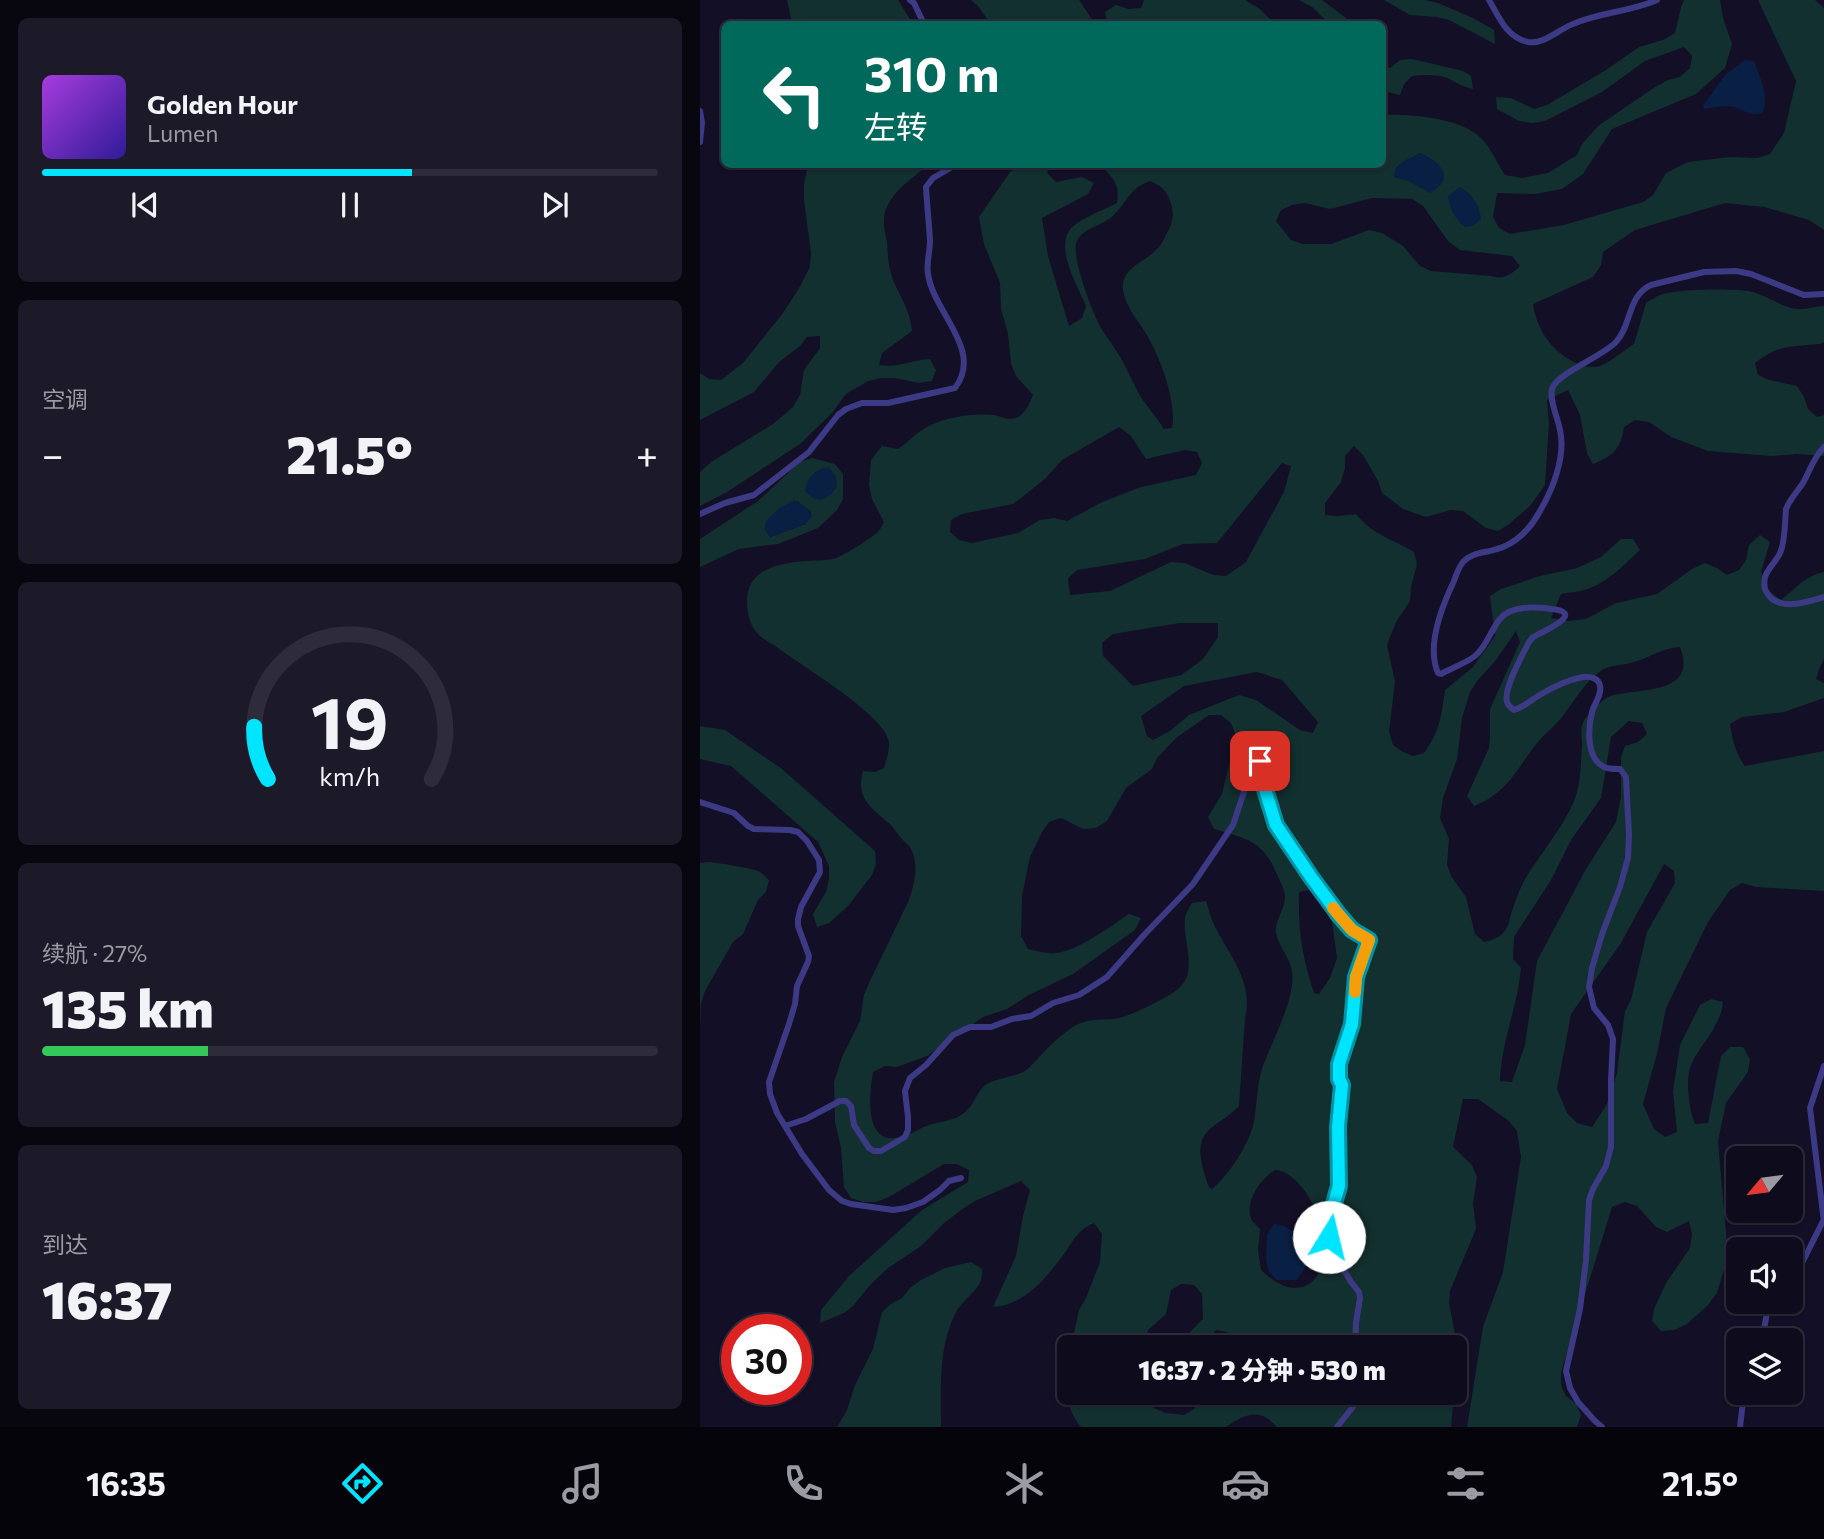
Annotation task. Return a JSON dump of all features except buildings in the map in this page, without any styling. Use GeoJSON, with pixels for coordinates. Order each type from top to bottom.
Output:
{"type":"FeatureCollection","features":[{"type":"Feature","properties":{"kind":"street"},"geometry":{"type":"LineString","coordinates":[[910,0],[923,21]]}},
{"type":"Feature","properties":{"kind":"street"},"geometry":{"type":"LineString","coordinates":[[1489,0],[1502,26],[1515,37],[1531,43],[1544,40],[1573,24],[1644,6],[1657,0]]}},
{"type":"Feature","properties":{"kind":"street"},"geometry":{"type":"LineString","coordinates":[[700,111],[700,142]]}},
{"type":"Feature","properties":{"kind":"street"},"geometry":{"type":"LineString","coordinates":[[700,514],[754,495],[809,452],[838,415],[846,409],[862,403],[888,402],[955,388],[961,380],[964,357],[957,335],[940,306],[928,274],[930,241],[926,187],[933,178],[950,168]]}},
{"type":"Feature","properties":{"kind":"street"},"geometry":{"type":"LineString","coordinates":[[1602,1427],[1574,1395],[1566,1371],[1580,1309],[1589,1200],[1606,1166],[1611,1147],[1613,1039],[1608,1025],[1594,1008],[1589,987],[1602,934],[1628,858],[1626,777],[1620,769],[1604,768],[1593,757],[1589,733],[1592,711],[1601,687],[1595,679],[1586,677],[1567,681],[1514,710],[1507,705],[1509,686],[1529,642],[1534,636],[1560,624],[1562,612],[1536,607],[1506,613],[1499,619],[1475,656],[1441,674],[1434,664],[1438,619],[1462,563],[1471,556],[1499,549],[1518,538],[1534,522],[1547,500],[1562,446],[1552,389],[1566,374],[1616,342],[1635,298],[1644,288],[1704,272],[1736,271],[1751,274],[1804,295],[1824,294]]}},
{"type":"Feature","properties":{"kind":"street"},"geometry":{"type":"LineString","coordinates":[[1824,447],[1811,463],[1804,482],[1788,504],[1781,552],[1764,580],[1767,594],[1775,602],[1790,604],[1824,597]]}},
{"type":"Feature","properties":{"kind":"street"},"geometry":{"type":"LineString","coordinates":[[785,1126],[806,1119],[840,1101],[846,1101],[850,1106],[854,1125],[869,1148],[881,1151],[905,1137],[908,1130],[905,1091],[907,1084],[953,1035],[970,1027],[991,1027],[1012,1019],[1031,1016],[1053,1003],[1079,995],[1107,977],[1193,884],[1233,825],[1244,792],[1245,761],[1255,758],[1260,761],[1264,786],[1276,825],[1339,915],[1352,930],[1369,940],[1356,977],[1352,1024],[1339,1064],[1339,1079],[1342,1085],[1338,1127],[1339,1186],[1328,1224],[1333,1251],[1350,1282],[1359,1292],[1356,1335]]}},
{"type":"Feature","properties":{"kind":"street"},"geometry":{"type":"LineString","coordinates":[[700,802],[734,813],[754,829],[798,832],[819,860],[820,872],[801,907],[798,919],[809,956],[808,962],[797,986],[792,1014],[769,1082],[777,1113],[802,1154],[829,1190],[845,1203],[893,1210],[906,1208],[923,1202],[949,1181],[961,1178]]}},
{"type":"Feature","properties":{"kind":"street"},"geometry":{"type":"LineString","coordinates":[[1803,1261],[1824,1222],[1810,1108],[1824,1066]]}},
{"type":"Feature","properties":{"kind":"street"},"geometry":{"type":"LineString","coordinates":[[1337,1427],[1354,1405]]}},
{"type":"Feature","properties":{"kind":"street"},"geometry":{"type":"LineString","coordinates":[[1740,1427],[1743,1405]]}},
{"type":"Feature","properties":{"kind":"green space"},"geometry":{"type":"Polygon","coordinates":[[[787,0],[898,0],[911,21],[791,21],[787,0]]]}},
{"type":"Feature","properties":{"kind":"green space"},"geometry":{"type":"Polygon","coordinates":[[[971,0],[1079,0],[1093,21],[989,21],[971,0]]]}},
{"type":"Feature","properties":{"kind":"green space"},"geometry":{"type":"Polygon","coordinates":[[[1144,0],[1245,0],[1260,9],[1272,21],[1107,21],[1105,12],[1116,5],[1128,9],[1141,8],[1144,0]]]}},
{"type":"Feature","properties":{"kind":"green space"},"geometry":{"type":"Polygon","coordinates":[[[1299,0],[1322,0],[1350,21],[1327,21],[1312,7],[1299,0]]]}},
{"type":"Feature","properties":{"kind":"green space"},"geometry":{"type":"Polygon","coordinates":[[[1384,0],[1425,0],[1438,3],[1494,30],[1495,44],[1449,20],[1410,15],[1384,0]]]}},
{"type":"Feature","properties":{"kind":"green space"},"geometry":{"type":"Polygon","coordinates":[[[1684,0],[1720,0],[1732,44],[1725,68],[1696,94],[1612,129],[1583,174],[1562,189],[1535,194],[1497,193],[1493,217],[1499,228],[1510,234],[1564,225],[1643,202],[1653,195],[1666,173],[1688,162],[1730,157],[1757,158],[1770,154],[1784,133],[1796,81],[1758,0],[1815,0],[1824,8],[1824,230],[1809,220],[1764,207],[1725,203],[1635,230],[1603,252],[1601,265],[1593,277],[1533,304],[1542,332],[1554,347],[1569,359],[1592,367],[1604,364],[1634,344],[1646,303],[1660,295],[1692,290],[1733,290],[1752,292],[1797,309],[1824,306],[1824,342],[1778,349],[1755,363],[1758,375],[1797,386],[1808,409],[1817,417],[1824,415],[1824,456],[1772,456],[1708,451],[1671,437],[1649,422],[1635,420],[1624,427],[1621,441],[1615,451],[1593,464],[1587,453],[1580,415],[1568,390],[1547,400],[1549,423],[1545,485],[1530,506],[1498,531],[1486,528],[1463,511],[1451,510],[1426,517],[1403,509],[1382,493],[1363,455],[1354,446],[1345,456],[1341,482],[1325,503],[1325,515],[1356,514],[1376,532],[1414,552],[1417,564],[1410,601],[1396,622],[1387,645],[1395,682],[1389,732],[1393,745],[1413,756],[1424,753],[1437,731],[1445,690],[1473,667],[1495,636],[1490,596],[1501,589],[1540,576],[1577,568],[1601,557],[1621,539],[1633,539],[1640,550],[1617,572],[1597,585],[1561,594],[1551,618],[1568,621],[1586,619],[1616,603],[1657,594],[1705,563],[1727,575],[1739,570],[1746,560],[1749,545],[1760,535],[1770,542],[1761,572],[1764,587],[1781,600],[1806,579],[1824,572],[1824,659],[1816,679],[1824,683],[1824,698],[1784,712],[1742,717],[1730,724],[1735,746],[1745,766],[1824,751],[1824,891],[1756,887],[1742,883],[1730,890],[1708,922],[1666,1008],[1643,1104],[1654,1129],[1665,1137],[1677,1132],[1673,1091],[1680,1045],[1700,1005],[1711,999],[1723,1002],[1715,1027],[1691,1065],[1688,1086],[1695,1124],[1708,1123],[1721,1056],[1730,1047],[1743,1047],[1750,1059],[1748,1072],[1726,1103],[1718,1141],[1726,1237],[1726,1263],[1717,1293],[1687,1324],[1674,1330],[1661,1331],[1652,1321],[1654,1309],[1666,1283],[1690,1248],[1692,1234],[1689,1221],[1667,1232],[1656,1227],[1637,1206],[1625,1202],[1612,1207],[1561,1372],[1561,1385],[1566,1396],[1576,1404],[1581,1415],[1577,1427],[1467,1427],[1483,1327],[1503,1272],[1521,1157],[1517,1131],[1509,1121],[1478,1099],[1463,1099],[1453,1147],[1472,1165],[1477,1177],[1473,1203],[1476,1229],[1450,1291],[1449,1303],[1455,1335],[1230,1335],[1216,1330],[1212,1335],[1187,1335],[1203,1319],[1202,1294],[1194,1285],[1181,1284],[1171,1290],[1166,1314],[1148,1330],[1147,1335],[1074,1335],[1079,1310],[1100,1262],[1102,1234],[1094,1223],[1078,1234],[1054,1267],[1032,1290],[1014,1302],[993,1307],[1016,1256],[1030,1190],[1021,1181],[964,1208],[921,1246],[888,1268],[853,1306],[844,1313],[820,1323],[821,1310],[849,1276],[922,1210],[968,1182],[969,1170],[957,1164],[944,1164],[876,1202],[851,1198],[844,1187],[841,1148],[835,1122],[834,1082],[842,1057],[860,1021],[864,995],[909,900],[915,863],[910,847],[872,808],[861,789],[863,771],[875,772],[884,768],[889,742],[884,731],[873,718],[839,690],[760,636],[749,619],[747,599],[754,579],[762,572],[782,564],[837,558],[879,531],[884,522],[872,499],[869,485],[871,460],[882,446],[898,449],[927,427],[945,420],[984,415],[1011,419],[1021,415],[1027,407],[1033,395],[1016,376],[1011,363],[1008,334],[1001,309],[1000,283],[984,244],[979,217],[1015,168],[1049,168],[1047,173],[1056,182],[1082,177],[1094,183],[1088,194],[1042,218],[1048,256],[1069,326],[1082,318],[1086,306],[1067,258],[1066,239],[1069,231],[1078,223],[1117,203],[1116,186],[1104,168],[1386,168],[1386,115],[1394,115],[1435,119],[1472,131],[1488,146],[1505,175],[1522,178],[1548,173],[1577,155],[1582,144],[1598,126],[1655,87],[1680,77],[1690,68],[1692,56],[1684,47],[1645,61],[1602,92],[1545,121],[1519,121],[1497,109],[1496,97],[1511,98],[1534,109],[1547,105],[1639,47],[1663,40],[1675,33],[1684,0]],[[1420,153],[1396,168],[1411,182],[1431,193],[1420,153]],[[1150,181],[1137,188],[1112,217],[1080,237],[1076,248],[1079,271],[1101,328],[1120,356],[1139,394],[1164,429],[1172,428],[1173,418],[1163,369],[1123,291],[1124,278],[1161,245],[1173,218],[1167,194],[1150,181]],[[1372,198],[1330,209],[1305,203],[1292,205],[1281,210],[1276,221],[1291,240],[1303,244],[1331,244],[1369,230],[1382,233],[1403,246],[1420,266],[1431,271],[1504,277],[1520,266],[1512,256],[1460,250],[1448,241],[1423,206],[1412,199],[1372,198]],[[1119,427],[1062,460],[1045,479],[1013,504],[962,514],[951,520],[950,532],[959,540],[972,543],[1018,533],[1040,520],[1054,518],[1067,521],[1102,502],[1141,487],[1196,475],[1202,463],[1197,452],[1185,450],[1146,459],[1131,436],[1119,427]],[[1282,463],[1217,543],[1183,544],[1145,559],[1077,570],[1068,578],[1070,595],[1110,591],[1171,562],[1185,563],[1213,575],[1226,576],[1246,562],[1284,492],[1291,466],[1282,463]],[[1180,623],[1113,634],[1102,643],[1103,656],[1133,686],[1181,675],[1203,659],[1218,637],[1218,623],[1180,623]],[[1516,631],[1470,692],[1462,718],[1457,759],[1443,798],[1440,818],[1449,839],[1447,864],[1451,876],[1466,897],[1475,934],[1484,942],[1497,938],[1508,926],[1525,879],[1573,802],[1579,780],[1584,720],[1608,697],[1662,687],[1673,682],[1681,674],[1684,663],[1680,647],[1602,670],[1584,687],[1504,787],[1474,806],[1467,796],[1489,748],[1490,709],[1520,642],[1516,631]],[[1257,672],[1184,686],[1141,716],[1147,736],[1153,740],[1170,731],[1189,715],[1239,695],[1256,700],[1300,730],[1313,733],[1318,722],[1282,680],[1257,672]],[[1209,715],[1176,738],[1157,758],[1152,769],[1126,788],[1107,821],[1096,828],[1083,829],[1061,818],[1049,822],[1030,857],[1022,896],[1021,936],[1028,949],[1049,953],[1065,951],[1094,937],[1129,914],[1141,918],[1135,930],[1073,974],[1007,1009],[983,1017],[927,1056],[897,1067],[885,1066],[873,1072],[871,1113],[873,1123],[885,1137],[903,1136],[960,1116],[968,1110],[980,1090],[987,1084],[1026,1070],[1056,1040],[1079,1023],[1129,1015],[1178,989],[1188,974],[1189,965],[1186,914],[1192,903],[1206,901],[1215,927],[1239,970],[1246,993],[1239,1106],[1209,1130],[1201,1142],[1200,1150],[1204,1173],[1212,1189],[1232,1167],[1252,1130],[1262,1069],[1291,991],[1291,967],[1276,933],[1285,897],[1273,865],[1261,849],[1246,839],[1214,829],[1208,817],[1222,794],[1236,736],[1231,723],[1221,715],[1209,715]],[[1629,721],[1611,737],[1601,798],[1571,840],[1551,880],[1514,937],[1513,959],[1521,968],[1503,1052],[1500,1081],[1512,1082],[1525,1045],[1537,961],[1586,869],[1616,822],[1621,797],[1621,757],[1625,746],[1638,742],[1647,734],[1642,723],[1629,721]],[[1664,864],[1621,943],[1571,1014],[1557,1089],[1567,1113],[1577,1123],[1592,1127],[1607,1104],[1617,1073],[1625,1011],[1631,1000],[1647,932],[1675,883],[1674,871],[1664,864]],[[1312,889],[1299,892],[1299,919],[1306,967],[1314,993],[1319,994],[1330,978],[1337,958],[1332,922],[1312,889]],[[1275,1170],[1256,1189],[1250,1215],[1260,1229],[1258,1250],[1261,1270],[1287,1287],[1300,1288],[1315,1279],[1321,1266],[1315,1210],[1305,1191],[1288,1174],[1275,1170]]]}},
{"type":"Feature","properties":{"kind":"green space"},"geometry":{"type":"Polygon","coordinates":[[[1412,59],[1463,71],[1471,76],[1473,89],[1447,78],[1425,75],[1412,76],[1404,84],[1400,95],[1388,92],[1386,67],[1390,68],[1400,60],[1412,59]]]}},
{"type":"Feature","properties":{"kind":"green space"},"geometry":{"type":"Polygon","coordinates":[[[807,168],[925,168],[900,189],[885,211],[884,226],[890,270],[912,331],[882,353],[879,365],[930,359],[936,370],[932,381],[919,383],[881,378],[868,381],[846,394],[832,413],[800,444],[727,492],[700,506],[700,472],[711,462],[773,424],[793,407],[800,395],[804,370],[820,348],[820,336],[807,337],[779,362],[754,392],[700,420],[700,373],[709,379],[721,380],[743,363],[783,313],[810,267],[804,184],[807,168]]]}},
{"type":"Feature","properties":{"kind":"green space"},"geometry":{"type":"Polygon","coordinates":[[[812,458],[835,464],[843,474],[843,499],[837,510],[818,528],[778,544],[739,549],[700,567],[700,539],[758,501],[800,462],[812,458]],[[797,501],[770,537],[806,524],[811,512],[797,501]]]}},
{"type":"Feature","properties":{"kind":"green space"},"geometry":{"type":"Polygon","coordinates":[[[700,726],[725,730],[782,769],[875,851],[876,864],[872,875],[848,906],[829,923],[817,927],[813,914],[826,892],[829,879],[829,866],[818,842],[731,766],[700,759],[700,726]]]}},
{"type":"Feature","properties":{"kind":"green space"},"geometry":{"type":"Polygon","coordinates":[[[708,862],[757,871],[769,880],[766,892],[758,900],[743,934],[733,942],[705,991],[701,1003],[700,1029],[700,863],[708,862]]]}},
{"type":"Feature","properties":{"kind":"green space"},"geometry":{"type":"Polygon","coordinates":[[[971,1262],[982,1269],[981,1279],[976,1289],[958,1309],[946,1341],[942,1369],[941,1427],[837,1427],[873,1349],[882,1312],[921,1280],[945,1268],[971,1262]]]}},
{"type":"Feature","properties":{"kind":"green space"},"geometry":{"type":"Polygon","coordinates":[[[1069,1405],[1147,1405],[1166,1413],[1184,1415],[1197,1405],[1453,1405],[1451,1427],[1277,1427],[1265,1417],[1253,1415],[1240,1418],[1226,1427],[1081,1427],[1069,1405]]]}},
{"type":"Feature","properties":{"kind":"water"},"geometry":{"type":"Polygon","coordinates":[[[1745,60],[1754,61],[1761,80],[1765,99],[1763,112],[1754,114],[1728,106],[1704,109],[1703,106],[1725,75],[1745,60]]]}},
{"type":"Feature","properties":{"kind":"water"},"geometry":{"type":"Polygon","coordinates":[[[1420,153],[1443,170],[1443,182],[1430,193],[1411,182],[1394,177],[1399,165],[1420,153]]]}},
{"type":"Feature","properties":{"kind":"water"},"geometry":{"type":"Polygon","coordinates":[[[1460,187],[1472,196],[1479,209],[1481,219],[1473,226],[1465,227],[1450,205],[1448,196],[1460,187]]]}},
{"type":"Feature","properties":{"kind":"water"},"geometry":{"type":"Polygon","coordinates":[[[829,467],[836,477],[837,486],[826,498],[818,500],[805,491],[808,482],[812,474],[829,467]]]}},
{"type":"Feature","properties":{"kind":"water"},"geometry":{"type":"Polygon","coordinates":[[[794,500],[807,508],[812,516],[806,524],[770,537],[765,530],[765,522],[778,509],[794,500]]]}},
{"type":"Feature","properties":{"kind":"water"},"geometry":{"type":"Polygon","coordinates":[[[1274,1224],[1289,1229],[1297,1236],[1307,1253],[1304,1269],[1296,1280],[1277,1280],[1269,1272],[1266,1260],[1267,1234],[1274,1224]]]}},
{"type":"Feature","properties":{"kind":"slow traffic"},"geometry":{"type":"LineString","coordinates":[[1333,908],[1352,930],[1369,940],[1356,977],[1355,992]]}},
{"type":"Feature","properties":{"kind":"route"},"geometry":{"type":"LineString","coordinates":[[1260,761],[1264,786],[1276,825],[1339,915],[1352,930],[1369,940],[1356,977],[1352,1024],[1339,1064],[1339,1079],[1342,1085],[1338,1127],[1339,1186],[1328,1224],[1329,1237]]}}]}
